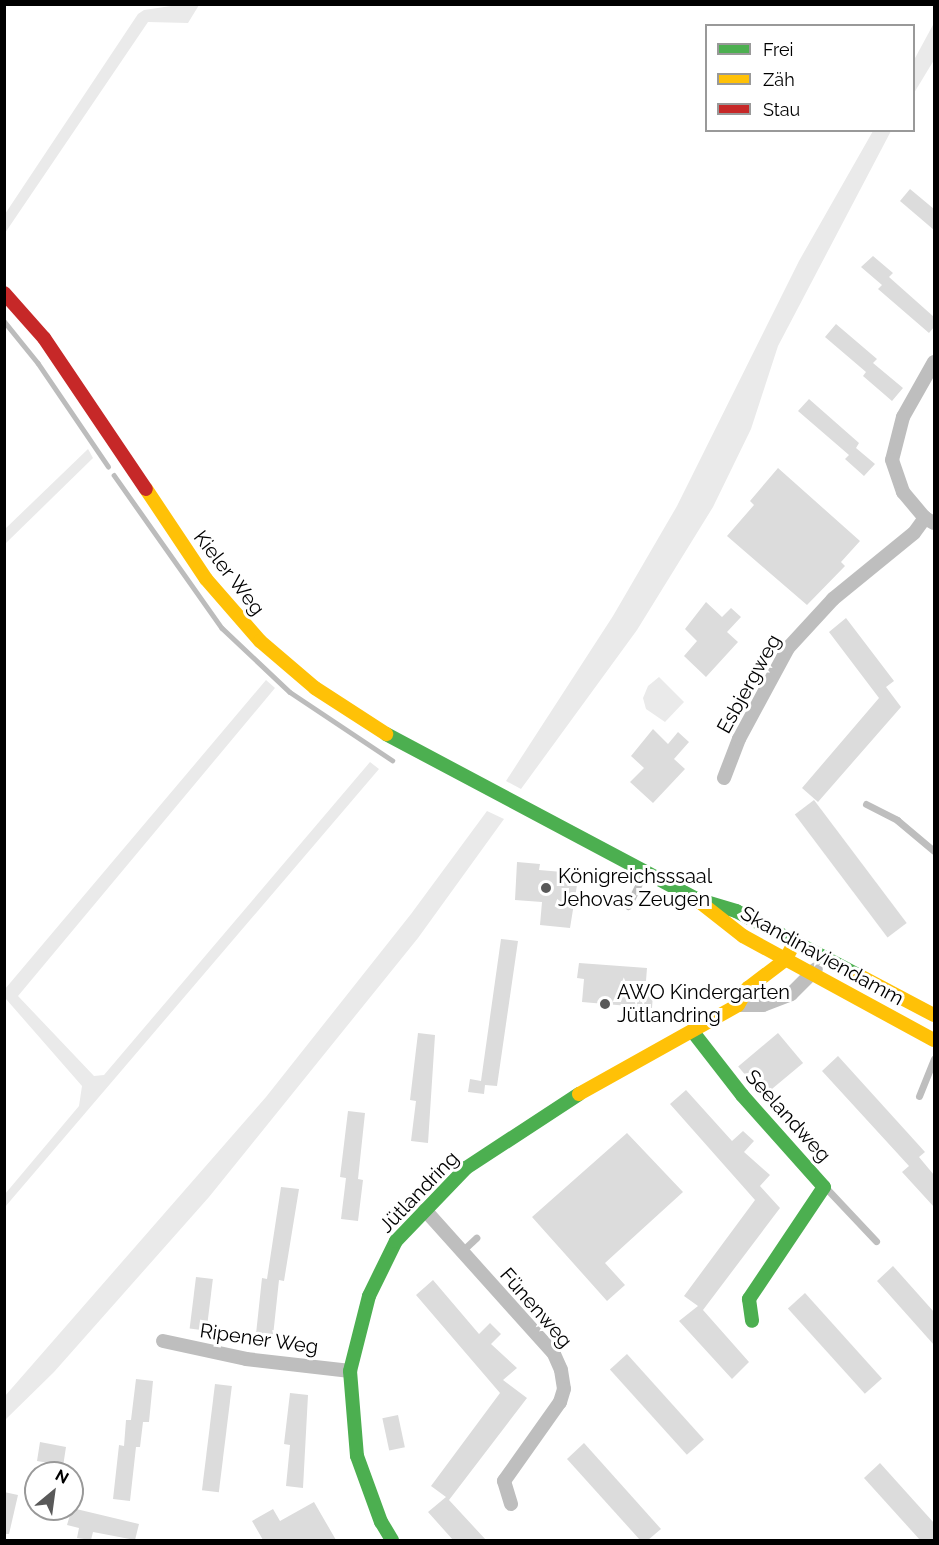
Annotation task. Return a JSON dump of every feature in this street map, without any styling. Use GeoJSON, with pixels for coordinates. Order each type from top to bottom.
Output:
{"type":"FeatureCollection","features":[{"type":"Feature","properties":{"kind":"street","name":"Kieler Weg"},"geometry":{"type":"LineString","coordinates":[[4,292],[44,338],[206,579],[260,641],[338,705],[501,794]]}},
{"type":"Feature","properties":{"kind":"street"},"geometry":{"type":"LineString","coordinates":[[930,521],[903,492],[892,460],[903,417],[934,362]]}},
{"type":"Feature","properties":{"kind":"street","name":"Esbjergweg"},"geometry":{"type":"LineString","coordinates":[[724,778],[739,739],[788,648],[833,599],[930,521]]}},
{"type":"Feature","properties":{"kind":"street","name":"Skandinaviendamm"},"geometry":{"type":"LineString","coordinates":[[501,794],[696,899],[733,909],[934,1015]]}},
{"type":"Feature","properties":{"kind":"street","name":"Skandinaviendamm"},"geometry":{"type":"LineString","coordinates":[[696,899],[725,924],[785,960],[934,1039]]}},
{"type":"Feature","properties":{"kind":"street","name":"Jütlandring"},"geometry":{"type":"LineString","coordinates":[[392,1540],[381,1522],[357,1456],[350,1371],[369,1296],[381,1267],[396,1241],[466,1168],[546,1114],[738,1005],[748,988],[785,960],[795,942]]}},
{"type":"Feature","properties":{"kind":"street","name":"Jütlandring"},"geometry":{"type":"LineString","coordinates":[[738,1005],[763,1005],[792,993],[813,975],[823,957]]}},
{"type":"Feature","properties":{"kind":"street","name":"Seelandweg"},"geometry":{"type":"LineString","coordinates":[[693,1032],[742,1095],[824,1186],[749,1299],[752,1321]]}},
{"type":"Feature","properties":{"kind":"street","name":"Fünenweg"},"geometry":{"type":"LineString","coordinates":[[424,1210],[554,1354],[561,1370],[564,1389],[560,1402],[504,1481],[511,1504]]}},
{"type":"Feature","properties":{"kind":"street","name":"Ripener Weg"},"geometry":{"type":"LineString","coordinates":[[163,1341],[246,1359],[350,1371]]}},
{"type":"Feature","properties":{"kind":"lane"},"geometry":{"type":"LineString","coordinates":[[866,804],[897,820],[934,851]]}},
{"type":"Feature","properties":{"kind":"lane"},"geometry":{"type":"LineString","coordinates":[[628,906],[645,872]]}},
{"type":"Feature","properties":{"kind":"lane"},"geometry":{"type":"LineString","coordinates":[[919,1096],[934,1059]]}},
{"type":"Feature","properties":{"kind":"lane"},"geometry":{"type":"LineString","coordinates":[[824,1186],[876,1241]]}},
{"type":"Feature","properties":{"kind":"lane"},"geometry":{"type":"LineString","coordinates":[[462,1252],[476,1238]]}},
{"type":"Feature","properties":{"kind":"shaded area"},"geometry":{"type":"Polygon","coordinates":[[[178,5],[199,5],[188,23],[148,22],[5,233],[5,214],[138,14],[144,10],[178,5]]]}},
{"type":"Feature","properties":{"kind":"shaded area"},"geometry":{"type":"Polygon","coordinates":[[[934,23],[934,60],[915,91],[915,58],[934,23]]]}},
{"type":"Feature","properties":{"kind":"shaded area"},"geometry":{"type":"Polygon","coordinates":[[[872,132],[890,132],[778,346],[751,429],[713,507],[637,630],[521,789],[506,781],[613,616],[677,506],[799,261],[872,132]]]}},
{"type":"Feature","properties":{"kind":"shaded area"},"geometry":{"type":"Polygon","coordinates":[[[88,449],[93,458],[5,544],[5,529],[88,449]]]}},
{"type":"Feature","properties":{"kind":"shaded area"},"geometry":{"type":"Polygon","coordinates":[[[659,677],[684,702],[665,722],[646,709],[643,698],[648,686],[659,677]]]}},
{"type":"Feature","properties":{"kind":"shaded area"},"geometry":{"type":"Polygon","coordinates":[[[266,680],[275,688],[18,996],[94,1076],[104,1075],[370,762],[379,769],[5,1207],[5,1194],[79,1106],[82,1086],[6,999],[5,989],[266,680]]]}},
{"type":"Feature","properties":{"kind":"shaded area"},"geometry":{"type":"Polygon","coordinates":[[[487,811],[504,819],[418,938],[209,1197],[54,1372],[5,1420],[5,1396],[266,1097],[411,914],[487,811]]]}},
{"type":"Feature","properties":{"kind":"building"},"geometry":{"type":"Polygon","coordinates":[[[910,189],[934,209],[934,230],[900,201],[910,189]]]}},
{"type":"Feature","properties":{"kind":"building"},"geometry":{"type":"Polygon","coordinates":[[[873,256],[893,273],[889,277],[934,317],[934,327],[929,333],[878,289],[882,285],[861,267],[873,256]]]}},
{"type":"Feature","properties":{"kind":"building"},"geometry":{"type":"Polygon","coordinates":[[[836,324],[877,359],[873,363],[903,388],[892,401],[863,376],[866,372],[825,337],[836,324]]]}},
{"type":"Feature","properties":{"kind":"building"},"geometry":{"type":"Polygon","coordinates":[[[809,399],[859,443],[856,448],[875,464],[864,476],[845,459],[849,455],[798,411],[809,399]]]}},
{"type":"Feature","properties":{"kind":"building"},"geometry":{"type":"Polygon","coordinates":[[[778,468],[860,541],[841,562],[845,566],[807,605],[727,536],[754,505],[750,501],[778,468]]]}},
{"type":"Feature","properties":{"kind":"building"},"geometry":{"type":"Polygon","coordinates":[[[706,602],[722,617],[731,608],[741,617],[727,632],[738,642],[706,677],[684,656],[697,641],[685,629],[706,602]]]}},
{"type":"Feature","properties":{"kind":"building"},"geometry":{"type":"Polygon","coordinates":[[[846,618],[894,681],[886,687],[901,707],[818,802],[802,788],[879,698],[829,632],[846,618]]]}},
{"type":"Feature","properties":{"kind":"building"},"geometry":{"type":"Polygon","coordinates":[[[653,729],[668,744],[678,732],[689,742],[674,759],[685,769],[653,803],[630,782],[644,768],[631,756],[653,729]]]}},
{"type":"Feature","properties":{"kind":"building"},"geometry":{"type":"Polygon","coordinates":[[[814,800],[907,923],[888,937],[795,814],[814,800]]]}},
{"type":"Feature","properties":{"kind":"building","name":"Königreichsssaal Jehovas Zeugen"},"geometry":{"type":"Polygon","coordinates":[[[517,862],[540,864],[539,870],[574,873],[573,879],[578,879],[570,928],[540,925],[542,902],[515,900],[517,862]]]}},
{"type":"Feature","properties":{"kind":"building"},"geometry":{"type":"Polygon","coordinates":[[[501,939],[518,941],[497,1086],[485,1085],[484,1094],[468,1092],[470,1079],[481,1081],[501,939]]]}},
{"type":"Feature","properties":{"kind":"building"},"geometry":{"type":"Polygon","coordinates":[[[579,963],[647,968],[645,994],[653,994],[652,1008],[582,1002],[584,979],[577,978],[579,963]]]}},
{"type":"Feature","properties":{"kind":"building"},"geometry":{"type":"Polygon","coordinates":[[[418,1033],[435,1035],[428,1143],[411,1141],[416,1101],[410,1100],[418,1033]]]}},
{"type":"Feature","properties":{"kind":"building"},"geometry":{"type":"Polygon","coordinates":[[[778,1033],[803,1063],[763,1096],[738,1066],[778,1033]]]}},
{"type":"Feature","properties":{"kind":"building"},"geometry":{"type":"Polygon","coordinates":[[[838,1056],[925,1152],[919,1157],[934,1175],[934,1207],[902,1172],[909,1166],[822,1071],[838,1056]]]}},
{"type":"Feature","properties":{"kind":"building"},"geometry":{"type":"Polygon","coordinates":[[[686,1090],[732,1141],[743,1131],[754,1141],[744,1152],[770,1175],[760,1186],[780,1208],[703,1310],[749,1362],[732,1379],[679,1321],[698,1306],[684,1296],[755,1200],[670,1104],[686,1090]]]}},
{"type":"Feature","properties":{"kind":"building"},"geometry":{"type":"Polygon","coordinates":[[[348,1111],[365,1113],[358,1179],[363,1180],[358,1221],[341,1219],[346,1178],[340,1177],[348,1111]]]}},
{"type":"Feature","properties":{"kind":"building"},"geometry":{"type":"Polygon","coordinates":[[[627,1133],[683,1192],[605,1263],[625,1285],[607,1301],[532,1217],[627,1133]]]}},
{"type":"Feature","properties":{"kind":"building"},"geometry":{"type":"Polygon","coordinates":[[[281,1187],[299,1189],[284,1281],[279,1280],[273,1336],[256,1334],[262,1278],[267,1279],[281,1187]]]}},
{"type":"Feature","properties":{"kind":"building"},"geometry":{"type":"Polygon","coordinates":[[[893,1266],[934,1312],[934,1345],[877,1281],[893,1266]]]}},
{"type":"Feature","properties":{"kind":"building"},"geometry":{"type":"Polygon","coordinates":[[[196,1277],[213,1279],[207,1331],[190,1329],[196,1277]]]}},
{"type":"Feature","properties":{"kind":"building"},"geometry":{"type":"Polygon","coordinates":[[[433,1280],[479,1334],[490,1323],[501,1334],[491,1344],[517,1368],[503,1380],[527,1398],[449,1500],[486,1540],[453,1540],[428,1512],[446,1497],[431,1486],[500,1393],[416,1295],[433,1280]]]}},
{"type":"Feature","properties":{"kind":"building"},"geometry":{"type":"Polygon","coordinates":[[[805,1293],[882,1378],[865,1394],[788,1308],[805,1293]]]}},
{"type":"Feature","properties":{"kind":"building"},"geometry":{"type":"Polygon","coordinates":[[[627,1354],[704,1439],[687,1455],[610,1369],[627,1354]]]}},
{"type":"Feature","properties":{"kind":"building"},"geometry":{"type":"Polygon","coordinates":[[[136,1379],[153,1381],[149,1422],[143,1422],[140,1447],[136,1447],[130,1501],[113,1499],[119,1445],[124,1446],[126,1420],[131,1420],[136,1379]]]}},
{"type":"Feature","properties":{"kind":"building"},"geometry":{"type":"Polygon","coordinates":[[[215,1384],[232,1386],[219,1492],[202,1490],[215,1384]]]}},
{"type":"Feature","properties":{"kind":"building"},"geometry":{"type":"Polygon","coordinates":[[[290,1393],[308,1395],[303,1488],[286,1486],[290,1445],[284,1444],[290,1393]]]}},
{"type":"Feature","properties":{"kind":"building"},"geometry":{"type":"Polygon","coordinates":[[[398,1415],[405,1447],[389,1451],[382,1418],[398,1415]]]}},
{"type":"Feature","properties":{"kind":"building"},"geometry":{"type":"Polygon","coordinates":[[[40,1442],[66,1447],[64,1461],[37,1461],[40,1442]]]}},
{"type":"Feature","properties":{"kind":"building"},"geometry":{"type":"Polygon","coordinates":[[[584,1443],[661,1529],[648,1540],[640,1540],[567,1459],[584,1443]]]}},
{"type":"Feature","properties":{"kind":"building"},"geometry":{"type":"Polygon","coordinates":[[[880,1463],[934,1523],[934,1540],[920,1540],[864,1478],[880,1463]]]}},
{"type":"Feature","properties":{"kind":"building"},"geometry":{"type":"Polygon","coordinates":[[[4,1492],[18,1495],[9,1534],[4,1534],[4,1492]]]}},
{"type":"Feature","properties":{"kind":"building"},"geometry":{"type":"Polygon","coordinates":[[[314,1502],[336,1540],[263,1540],[252,1521],[273,1509],[280,1521],[314,1502]]]}},
{"type":"Feature","properties":{"kind":"building"},"geometry":{"type":"Polygon","coordinates":[[[84,1511],[139,1524],[135,1540],[93,1532],[91,1540],[77,1538],[79,1528],[67,1525],[68,1521],[84,1521],[84,1511]]]}},
{"type":"Feature","properties":{"kind":"waterway"},"geometry":{"type":"LineString","coordinates":[[4,321],[38,363],[108,466]]}},
{"type":"Feature","properties":{"kind":"waterway"},"geometry":{"type":"LineString","coordinates":[[114,475],[222,628],[290,692],[392,760]]}},
{"type":"Feature","properties":{"kind":"traffic: fast"},"geometry":{"type":"LineString","coordinates":[[386,734],[696,899],[736,911],[858,975]]}},
{"type":"Feature","properties":{"kind":"traffic: fast"},"geometry":{"type":"LineString","coordinates":[[693,1032],[742,1095],[824,1187],[749,1299],[752,1321]]}},
{"type":"Feature","properties":{"kind":"traffic: fast"},"geometry":{"type":"LineString","coordinates":[[392,1540],[381,1522],[357,1456],[350,1371],[369,1296],[396,1241],[466,1168],[579,1094]]}},
{"type":"Feature","properties":{"kind":"traffic: slow"},"geometry":{"type":"LineString","coordinates":[[146,489],[206,579],[260,641],[315,688],[386,734]]}},
{"type":"Feature","properties":{"kind":"traffic: slow"},"geometry":{"type":"LineString","coordinates":[[701,903],[743,936],[934,1040]]}},
{"type":"Feature","properties":{"kind":"traffic: slow"},"geometry":{"type":"LineString","coordinates":[[579,1094],[738,1005],[748,988],[785,960],[795,942]]}},
{"type":"Feature","properties":{"kind":"traffic: slow"},"geometry":{"type":"LineString","coordinates":[[858,975],[934,1015]]}},
{"type":"Feature","properties":{"kind":"traffic: jam"},"geometry":{"type":"LineString","coordinates":[[4,293],[44,338],[146,489]]}},
{"type":"Feature","properties":{"kind":"place","name":"Königreichsssaal Jehovas Zeugen"},"geometry":{"type":"Point","coordinates":[546,888]}},
{"type":"Feature","properties":{"kind":"place","name":"AWO Kindergarten Jütlandring"},"geometry":{"type":"Point","coordinates":[605,1004]}}]}
